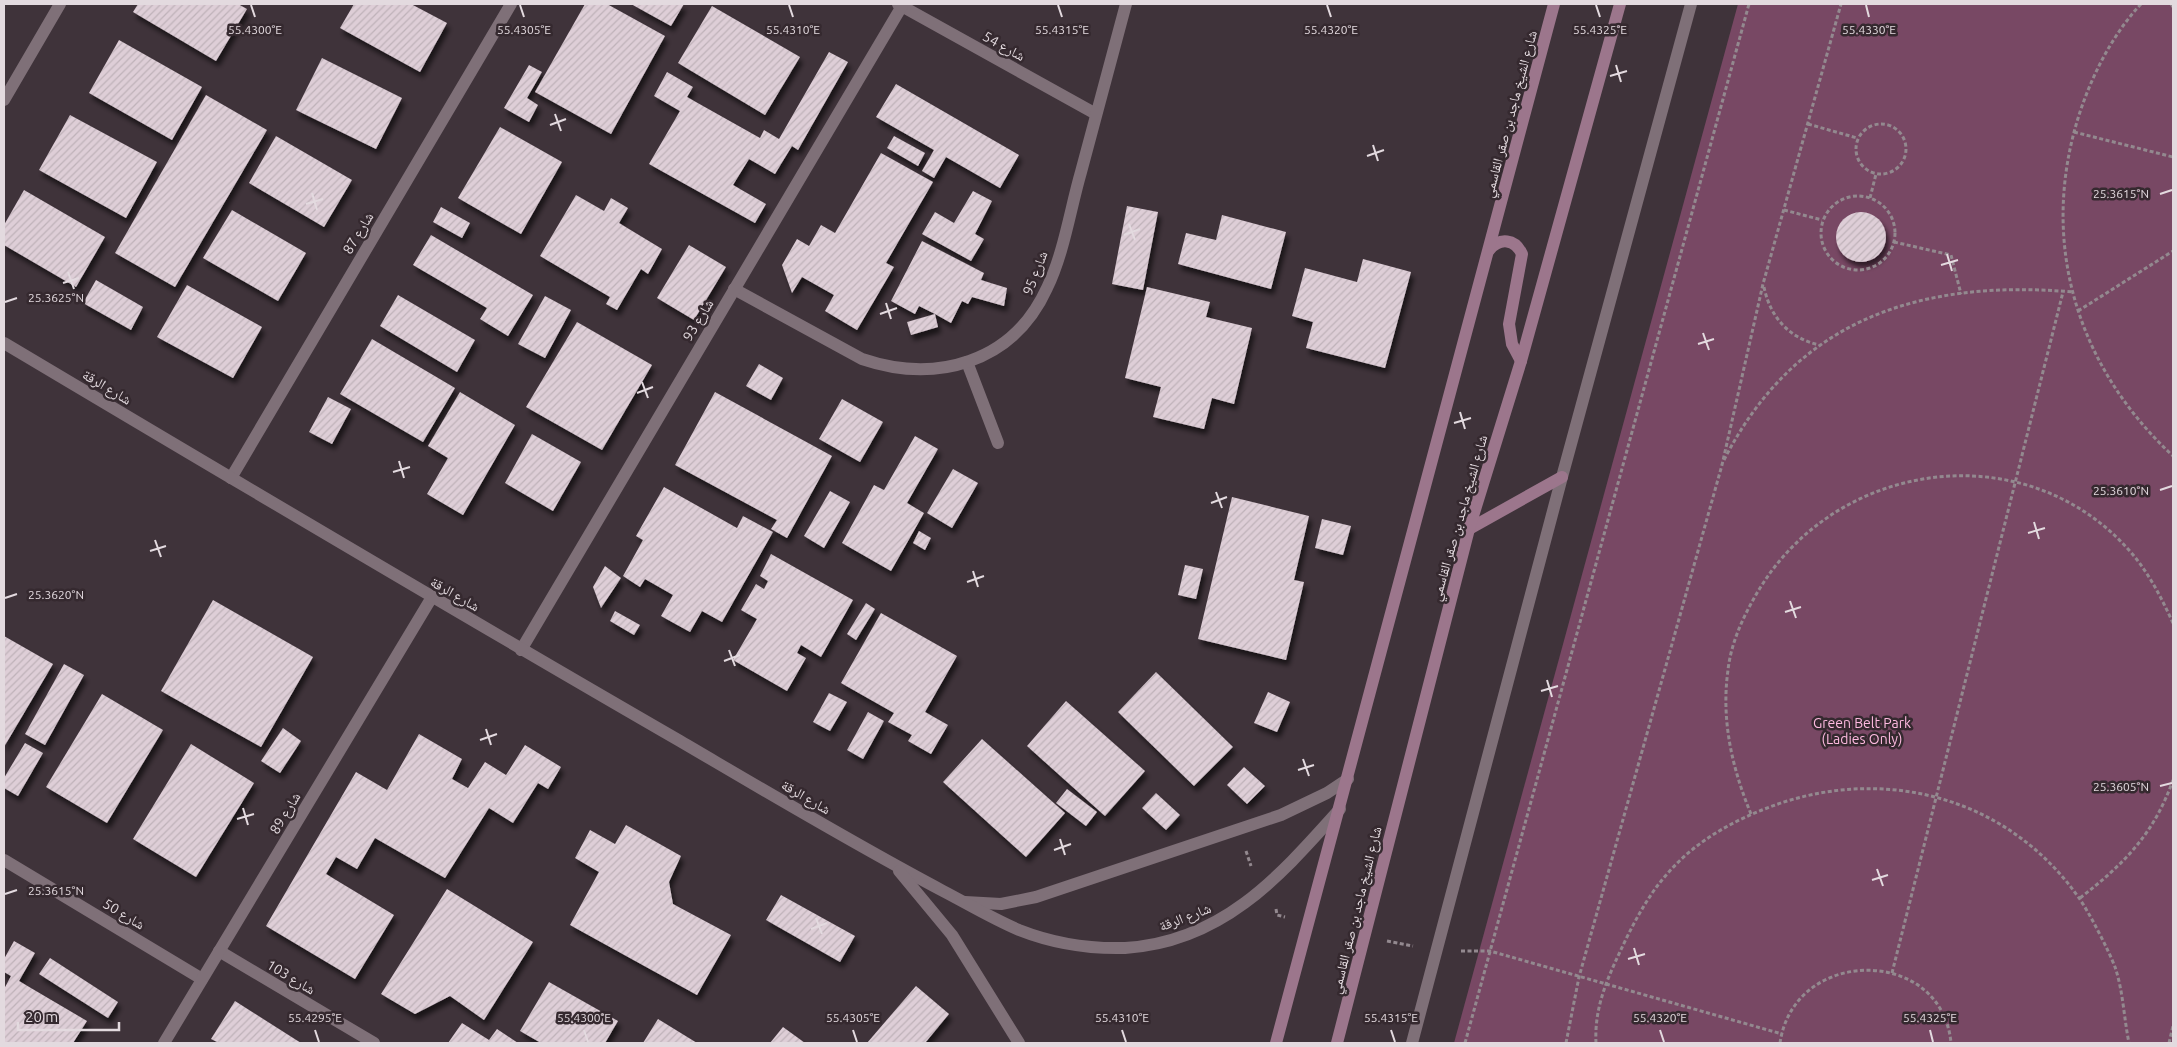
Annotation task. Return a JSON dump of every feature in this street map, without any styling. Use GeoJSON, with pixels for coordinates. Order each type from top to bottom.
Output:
{"type":"FeatureCollection","features":[{"type":"Feature","properties":{"kind":"main road","name":"شارع الشيخ ماجد بن صقر القاسمي"},"geometry":{"type":"LineString","coordinates":[[1276,1043],[1554,4]]}},
{"type":"Feature","properties":{"kind":"main road","name":"شارع الشيخ ماجد بن صقر القاسمي"},"geometry":{"type":"LineString","coordinates":[[1337,1043],[1470,529],[1521,361],[1620,4]]}},
{"type":"Feature","properties":{"kind":"main road"},"geometry":{"type":"LineString","coordinates":[[1489,250],[1494,245],[1507,241],[1514,243],[1522,254],[1510,324],[1512,344],[1521,361]]}},
{"type":"Feature","properties":{"kind":"main road"},"geometry":{"type":"LineString","coordinates":[[1470,529],[1562,477]]}},
{"type":"Feature","properties":{"kind":"street"},"geometry":{"type":"LineString","coordinates":[[4,100],[60,4]]}},
{"type":"Feature","properties":{"kind":"street","name":"شارع 87"},"geometry":{"type":"LineString","coordinates":[[231,478],[511,4]]}},
{"type":"Feature","properties":{"kind":"street","name":"شارع 95"},"geometry":{"type":"LineString","coordinates":[[734,289],[862,359],[883,366],[925,371],[967,362],[988,353],[1007,341],[1032,314],[1048,288],[1126,4]]}},
{"type":"Feature","properties":{"kind":"street"},"geometry":{"type":"LineString","coordinates":[[1412,1043],[1562,477],[1691,4]]}},
{"type":"Feature","properties":{"kind":"street","name":"شارع 54"},"geometry":{"type":"LineString","coordinates":[[900,5],[1096,114]]}},
{"type":"Feature","properties":{"kind":"street","name":"شارع 93"},"geometry":{"type":"LineString","coordinates":[[521,650],[900,5]]}},
{"type":"Feature","properties":{"kind":"street","name":"شارع الرقة"},"geometry":{"type":"LineString","coordinates":[[4,344],[521,650],[894,866],[1016,929],[1042,938],[1070,944],[1124,948],[1179,938],[1206,927],[1235,911],[1268,886],[1340,809]]}},
{"type":"Feature","properties":{"kind":"street"},"geometry":{"type":"LineString","coordinates":[[967,362],[998,443]]}},
{"type":"Feature","properties":{"kind":"street","name":"شارع 89"},"geometry":{"type":"LineString","coordinates":[[164,1043],[432,597]]}},
{"type":"Feature","properties":{"kind":"street"},"geometry":{"type":"LineString","coordinates":[[965,902],[1001,904],[1036,897],[1282,815],[1327,793],[1348,778]]}},
{"type":"Feature","properties":{"kind":"street","name":"شارع 50"},"geometry":{"type":"LineString","coordinates":[[4,860],[202,979]]}},
{"type":"Feature","properties":{"kind":"street","name":"شارع الرقة"},"geometry":{"type":"LineString","coordinates":[[894,866],[924,899],[952,935],[1020,1043]]}},
{"type":"Feature","properties":{"kind":"street","name":"شارع 103"},"geometry":{"type":"LineString","coordinates":[[219,951],[374,1043]]}},
{"type":"Feature","properties":{"kind":"path"},"geometry":{"type":"LineString","coordinates":[[1465,1043],[1749,4]]}},
{"type":"Feature","properties":{"kind":"path"},"geometry":{"type":"LineString","coordinates":[[1566,1043],[1579,976],[1722,464],[1764,284],[1841,4]]}},
{"type":"Feature","properties":{"kind":"path"},"geometry":{"type":"LineString","coordinates":[[2141,4],[2116,37],[2098,67],[2074,132],[2068,158],[2062,212],[2072,292],[2101,366],[2116,391],[2153,438],[2173,456]]}},
{"type":"Feature","properties":{"kind":"path"},"geometry":{"type":"LineString","coordinates":[[1808,124],[1857,138]]}},
{"type":"Feature","properties":{"kind":"path"},"geometry":{"type":"LineString","coordinates":[[1875,124],[1886,124],[1897,128],[1904,137],[1907,148],[1905,160],[1898,168],[1887,174],[1876,174],[1865,170],[1858,161],[1855,149],[1857,138],[1864,129],[1875,124]]}},
{"type":"Feature","properties":{"kind":"path"},"geometry":{"type":"LineString","coordinates":[[2074,132],[2173,157]]}},
{"type":"Feature","properties":{"kind":"path"},"geometry":{"type":"LineString","coordinates":[[1870,198],[1876,174]]}},
{"type":"Feature","properties":{"kind":"path"},"geometry":{"type":"LineString","coordinates":[[1859,196],[1870,198],[1880,202],[1888,210],[1895,231],[1894,242],[1881,262],[1871,268],[1847,269],[1827,255],[1822,244],[1820,232],[1822,220],[1836,202],[1859,196]]}},
{"type":"Feature","properties":{"kind":"path"},"geometry":{"type":"LineString","coordinates":[[1784,210],[1822,220]]}},
{"type":"Feature","properties":{"kind":"path"},"geometry":{"type":"LineString","coordinates":[[1894,242],[1951,255],[1961,294]]}},
{"type":"Feature","properties":{"kind":"path"},"geometry":{"type":"LineString","coordinates":[[2078,311],[2173,251]]}},
{"type":"Feature","properties":{"kind":"path"},"geometry":{"type":"LineString","coordinates":[[1764,284],[1767,300],[1773,314],[1784,327],[1806,342],[1820,346]]}},
{"type":"Feature","properties":{"kind":"path"},"geometry":{"type":"LineString","coordinates":[[1892,973],[2063,292]]}},
{"type":"Feature","properties":{"kind":"path"},"geometry":{"type":"LineString","coordinates":[[1722,464],[1740,430],[1768,392],[1795,365],[1820,346],[1863,319],[1886,309],[1919,300],[1961,294],[2072,292]]}},
{"type":"Feature","properties":{"kind":"path"},"geometry":{"type":"LineString","coordinates":[[1751,814],[1740,786],[1727,728],[1725,698],[1728,668],[1736,638],[1748,608],[1764,580],[1784,555],[1833,513],[1861,498],[1890,487],[1921,479],[1952,476],[1984,476],[2015,481],[2057,496],[2095,519],[2128,549],[2154,584],[2173,623]]}},
{"type":"Feature","properties":{"kind":"path"},"geometry":{"type":"LineString","coordinates":[[2080,899],[2115,871],[2145,837],[2166,799],[2173,780]]}},
{"type":"Feature","properties":{"kind":"path"},"geometry":{"type":"LineString","coordinates":[[1596,1043],[1597,1011],[1605,983],[1639,913],[1669,872],[1707,839],[1751,814],[1811,793],[1842,788],[1905,789],[1936,796],[1978,812],[2016,835],[2051,864],[2080,899],[2115,967],[2129,1043]]}},
{"type":"Feature","properties":{"kind":"path"},"geometry":{"type":"LineString","coordinates":[[1364,937],[1436,950],[1490,952],[1782,1034]]}},
{"type":"Feature","properties":{"kind":"path"},"geometry":{"type":"LineString","coordinates":[[1780,1043],[1788,1018],[1797,1003],[1809,990],[1824,980],[1840,973],[1874,969],[1892,973],[1908,980],[1924,991],[1936,1005],[1945,1021],[1951,1043]]}},
{"type":"Feature","properties":{"kind":"path"},"geometry":{"type":"LineString","coordinates":[[2169,1043],[2173,1026]]}},
{"type":"Feature","properties":{"kind":"green space","name":"Green Belt Park (Ladies Only)"},"geometry":{"type":"Polygon","coordinates":[[[1738,4],[2173,4],[2173,1043],[1454,1043],[1738,4]]]}},
{"type":"Feature","properties":{"kind":"building"},"geometry":{"type":"Polygon","coordinates":[[[138,4],[238,4],[247,9],[216,61],[133,12],[138,4]]]}},
{"type":"Feature","properties":{"kind":"building"},"geometry":{"type":"Polygon","coordinates":[[[354,4],[411,4],[447,23],[420,72],[340,28],[354,4]]]}},
{"type":"Feature","properties":{"kind":"building"},"geometry":{"type":"Polygon","coordinates":[[[585,4],[607,4],[665,36],[611,134],[535,92],[585,4]]]}},
{"type":"Feature","properties":{"kind":"building"},"geometry":{"type":"Polygon","coordinates":[[[631,4],[684,4],[671,26],[631,4]]]}},
{"type":"Feature","properties":{"kind":"building"},"geometry":{"type":"Polygon","coordinates":[[[712,6],[800,57],[765,115],[678,63],[712,6]]]}},
{"type":"Feature","properties":{"kind":"building"},"geometry":{"type":"Polygon","coordinates":[[[119,40],[202,87],[172,140],[89,93],[119,40]]]}},
{"type":"Feature","properties":{"kind":"building"},"geometry":{"type":"Polygon","coordinates":[[[829,52],[848,62],[798,150],[792,146],[775,174],[749,159],[733,185],[766,204],[755,223],[649,164],[680,111],[654,96],[667,72],[693,87],[687,97],[760,138],[764,130],[779,139],[829,52]]]}},
{"type":"Feature","properties":{"kind":"building"},"geometry":{"type":"Polygon","coordinates":[[[322,58],[402,98],[376,149],[296,110],[322,58]]]}},
{"type":"Feature","properties":{"kind":"building"},"geometry":{"type":"Polygon","coordinates":[[[529,65],[542,72],[527,98],[538,105],[529,122],[504,108],[529,65]]]}},
{"type":"Feature","properties":{"kind":"building"},"geometry":{"type":"Polygon","coordinates":[[[896,84],[1019,155],[1000,188],[946,157],[934,178],[922,171],[934,150],[876,117],[896,84]]]}},
{"type":"Feature","properties":{"kind":"building"},"geometry":{"type":"Polygon","coordinates":[[[206,95],[267,130],[175,287],[115,253],[206,95]]]}},
{"type":"Feature","properties":{"kind":"building"},"geometry":{"type":"Polygon","coordinates":[[[70,115],[157,162],[126,218],[39,170],[70,115]]]}},
{"type":"Feature","properties":{"kind":"building"},"geometry":{"type":"Polygon","coordinates":[[[500,127],[562,162],[521,234],[458,198],[500,127]]]}},
{"type":"Feature","properties":{"kind":"building"},"geometry":{"type":"Polygon","coordinates":[[[276,136],[352,180],[324,227],[249,183],[276,136]]]}},
{"type":"Feature","properties":{"kind":"building"},"geometry":{"type":"Polygon","coordinates":[[[894,136],[925,153],[918,166],[887,148],[894,136]]]}},
{"type":"Feature","properties":{"kind":"building"},"geometry":{"type":"Polygon","coordinates":[[[881,153],[933,182],[886,263],[894,267],[857,330],[825,311],[834,295],[802,277],[792,293],[782,265],[797,239],[809,246],[821,225],[835,233],[881,153]]]}},
{"type":"Feature","properties":{"kind":"building"},"geometry":{"type":"Polygon","coordinates":[[[24,190],[105,237],[76,287],[4,245],[4,225],[24,190]]]}},
{"type":"Feature","properties":{"kind":"building"},"geometry":{"type":"Polygon","coordinates":[[[973,191],[992,201],[975,234],[984,239],[971,261],[922,234],[935,212],[954,223],[973,191]]]}},
{"type":"Feature","properties":{"kind":"building"},"geometry":{"type":"Polygon","coordinates":[[[576,195],[604,211],[611,198],[628,208],[619,223],[662,249],[648,274],[641,269],[617,310],[606,304],[610,297],[540,256],[576,195]]]}},
{"type":"Feature","properties":{"kind":"building"},"geometry":{"type":"Polygon","coordinates":[[[1127,206],[1158,212],[1143,290],[1112,284],[1127,206]]]}},
{"type":"Feature","properties":{"kind":"building"},"geometry":{"type":"Polygon","coordinates":[[[441,207],[470,223],[462,238],[433,222],[441,207]]]}},
{"type":"Feature","properties":{"kind":"building"},"geometry":{"type":"Polygon","coordinates":[[[232,210],[306,253],[278,301],[203,258],[232,210]]]}},
{"type":"Feature","properties":{"kind":"building"},"geometry":{"type":"Polygon","coordinates":[[[1866,212],[1879,219],[1885,227],[1885,247],[1879,255],[1871,261],[1856,262],[1843,255],[1837,247],[1836,232],[1843,219],[1851,213],[1866,212]]]}},
{"type":"Feature","properties":{"kind":"building"},"geometry":{"type":"Polygon","coordinates":[[[1222,215],[1286,232],[1271,289],[1178,264],[1186,233],[1216,240],[1222,215]]]}},
{"type":"Feature","properties":{"kind":"building"},"geometry":{"type":"Polygon","coordinates":[[[431,235],[533,295],[508,336],[480,319],[487,308],[413,265],[431,235]]]}},
{"type":"Feature","properties":{"kind":"building"},"geometry":{"type":"Polygon","coordinates":[[[922,241],[984,273],[981,280],[1007,288],[1004,306],[972,297],[968,304],[962,301],[951,323],[919,306],[915,314],[891,301],[922,241]]]}},
{"type":"Feature","properties":{"kind":"building"},"geometry":{"type":"Polygon","coordinates":[[[689,245],[726,267],[694,320],[657,298],[689,245]]]}},
{"type":"Feature","properties":{"kind":"building"},"geometry":{"type":"Polygon","coordinates":[[[1363,259],[1411,272],[1385,368],[1306,348],[1313,322],[1292,316],[1305,268],[1357,282],[1363,259]]]}},
{"type":"Feature","properties":{"kind":"building"},"geometry":{"type":"Polygon","coordinates":[[[96,280],[143,307],[131,330],[83,303],[96,280]]]}},
{"type":"Feature","properties":{"kind":"building"},"geometry":{"type":"Polygon","coordinates":[[[187,285],[262,327],[233,378],[157,337],[187,285]]]}},
{"type":"Feature","properties":{"kind":"building"},"geometry":{"type":"Polygon","coordinates":[[[1147,287],[1210,302],[1206,317],[1252,328],[1234,404],[1212,398],[1204,429],[1153,417],[1161,387],[1125,378],[1147,287]]]}},
{"type":"Feature","properties":{"kind":"building"},"geometry":{"type":"Polygon","coordinates":[[[398,295],[475,340],[457,372],[380,326],[398,295]]]}},
{"type":"Feature","properties":{"kind":"building"},"geometry":{"type":"Polygon","coordinates":[[[545,296],[571,310],[545,358],[518,344],[545,296]]]}},
{"type":"Feature","properties":{"kind":"building"},"geometry":{"type":"Polygon","coordinates":[[[935,314],[938,327],[911,335],[907,322],[935,314]]]}},
{"type":"Feature","properties":{"kind":"building"},"geometry":{"type":"Polygon","coordinates":[[[577,322],[652,365],[602,450],[526,407],[577,322]]]}},
{"type":"Feature","properties":{"kind":"building"},"geometry":{"type":"Polygon","coordinates":[[[372,339],[455,388],[423,442],[340,394],[372,339]]]}},
{"type":"Feature","properties":{"kind":"building"},"geometry":{"type":"Polygon","coordinates":[[[759,364],[783,378],[771,400],[746,386],[759,364]]]}},
{"type":"Feature","properties":{"kind":"building"},"geometry":{"type":"Polygon","coordinates":[[[460,392],[515,425],[463,515],[427,494],[448,458],[428,446],[460,392]]]}},
{"type":"Feature","properties":{"kind":"building"},"geometry":{"type":"Polygon","coordinates":[[[715,392],[832,456],[787,538],[771,529],[777,520],[675,465],[715,392]]]}},
{"type":"Feature","properties":{"kind":"building"},"geometry":{"type":"Polygon","coordinates":[[[328,397],[351,409],[332,444],[309,432],[328,397]]]}},
{"type":"Feature","properties":{"kind":"building"},"geometry":{"type":"Polygon","coordinates":[[[842,399],[883,422],[860,462],[819,439],[842,399]]]}},
{"type":"Feature","properties":{"kind":"building"},"geometry":{"type":"Polygon","coordinates":[[[532,434],[581,462],[553,511],[505,483],[532,434]]]}},
{"type":"Feature","properties":{"kind":"building"},"geometry":{"type":"Polygon","coordinates":[[[915,436],[938,449],[907,503],[924,513],[891,571],[842,543],[874,485],[884,490],[915,436]]]}},
{"type":"Feature","properties":{"kind":"building"},"geometry":{"type":"Polygon","coordinates":[[[953,469],[978,483],[952,528],[927,513],[953,469]]]}},
{"type":"Feature","properties":{"kind":"building"},"geometry":{"type":"Polygon","coordinates":[[[664,487],[737,528],[743,516],[773,532],[722,622],[702,611],[690,632],[661,616],[673,595],[645,579],[640,587],[623,576],[643,540],[636,536],[664,487]]]}},
{"type":"Feature","properties":{"kind":"building"},"geometry":{"type":"Polygon","coordinates":[[[830,491],[850,502],[824,548],[804,536],[830,491]]]}},
{"type":"Feature","properties":{"kind":"building"},"geometry":{"type":"Polygon","coordinates":[[[1232,497],[1309,516],[1294,580],[1304,582],[1286,660],[1198,639],[1232,497]]]}},
{"type":"Feature","properties":{"kind":"building"},"geometry":{"type":"Polygon","coordinates":[[[1322,519],[1351,526],[1343,555],[1315,548],[1322,519]]]}},
{"type":"Feature","properties":{"kind":"building"},"geometry":{"type":"Polygon","coordinates":[[[919,531],[931,538],[925,550],[913,543],[919,531]]]}},
{"type":"Feature","properties":{"kind":"building"},"geometry":{"type":"Polygon","coordinates":[[[771,554],[853,600],[821,657],[801,645],[797,653],[806,658],[787,691],[733,660],[757,619],[741,610],[756,584],[764,589],[768,581],[760,576],[771,554]]]}},
{"type":"Feature","properties":{"kind":"building"},"geometry":{"type":"Polygon","coordinates":[[[1185,565],[1203,569],[1196,599],[1178,595],[1185,565]]]}},
{"type":"Feature","properties":{"kind":"building"},"geometry":{"type":"Polygon","coordinates":[[[605,566],[621,578],[601,608],[593,587],[605,566]]]}},
{"type":"Feature","properties":{"kind":"building"},"geometry":{"type":"Polygon","coordinates":[[[213,600],[313,657],[261,747],[161,691],[213,600]]]}},
{"type":"Feature","properties":{"kind":"building"},"geometry":{"type":"Polygon","coordinates":[[[866,603],[875,609],[856,640],[847,634],[866,603]]]}},
{"type":"Feature","properties":{"kind":"building"},"geometry":{"type":"Polygon","coordinates":[[[615,611],[640,625],[634,635],[610,621],[615,611]]]}},
{"type":"Feature","properties":{"kind":"building"},"geometry":{"type":"Polygon","coordinates":[[[881,613],[957,656],[925,712],[948,725],[931,754],[908,741],[912,735],[888,722],[894,713],[841,683],[881,613]]]}},
{"type":"Feature","properties":{"kind":"building"},"geometry":{"type":"Polygon","coordinates":[[[4,636],[53,664],[4,747],[4,636]]]}},
{"type":"Feature","properties":{"kind":"building"},"geometry":{"type":"Polygon","coordinates":[[[64,664],[84,675],[45,745],[25,734],[64,664]]]}},
{"type":"Feature","properties":{"kind":"building"},"geometry":{"type":"Polygon","coordinates":[[[1156,672],[1233,747],[1194,786],[1118,712],[1156,672]]]}},
{"type":"Feature","properties":{"kind":"building"},"geometry":{"type":"Polygon","coordinates":[[[1268,692],[1290,702],[1277,732],[1254,723],[1268,692]]]}},
{"type":"Feature","properties":{"kind":"building"},"geometry":{"type":"Polygon","coordinates":[[[829,693],[847,702],[830,731],[813,722],[829,693]]]}},
{"type":"Feature","properties":{"kind":"building"},"geometry":{"type":"Polygon","coordinates":[[[102,694],[163,730],[107,823],[46,787],[102,694]]]}},
{"type":"Feature","properties":{"kind":"building"},"geometry":{"type":"Polygon","coordinates":[[[1066,701],[1145,771],[1105,816],[1027,746],[1066,701]]]}},
{"type":"Feature","properties":{"kind":"building"},"geometry":{"type":"Polygon","coordinates":[[[868,712],[884,721],[863,759],[847,750],[868,712]]]}},
{"type":"Feature","properties":{"kind":"building"},"geometry":{"type":"Polygon","coordinates":[[[283,728],[301,741],[280,773],[261,761],[283,728]]]}},
{"type":"Feature","properties":{"kind":"building"},"geometry":{"type":"Polygon","coordinates":[[[419,734],[462,759],[452,779],[468,788],[485,762],[506,775],[525,745],[561,767],[548,789],[538,783],[513,823],[489,808],[445,878],[375,838],[357,869],[336,857],[326,874],[394,915],[355,979],[266,926],[356,772],[387,790],[419,734]]]}},
{"type":"Feature","properties":{"kind":"building"},"geometry":{"type":"Polygon","coordinates":[[[982,739],[1065,813],[1026,857],[943,782],[982,739]]]}},
{"type":"Feature","properties":{"kind":"building"},"geometry":{"type":"Polygon","coordinates":[[[25,743],[43,753],[18,796],[4,788],[4,778],[25,743]]]}},
{"type":"Feature","properties":{"kind":"building"},"geometry":{"type":"Polygon","coordinates":[[[191,744],[254,783],[196,877],[133,839],[191,744]]]}},
{"type":"Feature","properties":{"kind":"building"},"geometry":{"type":"Polygon","coordinates":[[[1244,767],[1265,786],[1247,804],[1227,785],[1244,767]]]}},
{"type":"Feature","properties":{"kind":"building"},"geometry":{"type":"Polygon","coordinates":[[[1067,789],[1097,812],[1086,826],[1056,803],[1067,789]]]}},
{"type":"Feature","properties":{"kind":"building"},"geometry":{"type":"Polygon","coordinates":[[[1156,793],[1180,815],[1166,830],[1142,808],[1156,793]]]}},
{"type":"Feature","properties":{"kind":"building"},"geometry":{"type":"Polygon","coordinates":[[[626,825],[681,856],[669,882],[673,904],[731,935],[697,995],[570,925],[599,872],[575,858],[590,830],[615,844],[626,825]]]}},
{"type":"Feature","properties":{"kind":"building"},"geometry":{"type":"Polygon","coordinates":[[[447,889],[533,942],[484,1020],[450,996],[415,1014],[381,994],[447,889]]]}},
{"type":"Feature","properties":{"kind":"building"},"geometry":{"type":"Polygon","coordinates":[[[781,895],[855,936],[840,962],[766,920],[781,895]]]}},
{"type":"Feature","properties":{"kind":"building"},"geometry":{"type":"Polygon","coordinates":[[[14,941],[35,953],[19,981],[87,1021],[73,1043],[4,1043],[4,989],[11,976],[4,972],[4,959],[14,941]]]}},
{"type":"Feature","properties":{"kind":"building"},"geometry":{"type":"Polygon","coordinates":[[[50,958],[118,1002],[108,1018],[39,974],[50,958]]]}},
{"type":"Feature","properties":{"kind":"building"},"geometry":{"type":"Polygon","coordinates":[[[549,982],[618,1021],[605,1043],[541,1043],[520,1031],[549,982]]]}},
{"type":"Feature","properties":{"kind":"building"},"geometry":{"type":"Polygon","coordinates":[[[916,986],[949,1014],[925,1043],[867,1043],[916,986]]]}},
{"type":"Feature","properties":{"kind":"building"},"geometry":{"type":"Polygon","coordinates":[[[235,1001],[301,1043],[219,1043],[211,1039],[235,1001]]]}},
{"type":"Feature","properties":{"kind":"building"},"geometry":{"type":"Polygon","coordinates":[[[658,1019],[697,1043],[643,1043],[658,1019]]]}},
{"type":"Feature","properties":{"kind":"building"},"geometry":{"type":"Polygon","coordinates":[[[462,1023],[489,1040],[497,1029],[518,1043],[448,1043],[462,1023]]]}},
{"type":"Feature","properties":{"kind":"building"},"geometry":{"type":"Polygon","coordinates":[[[783,1027],[805,1043],[770,1043],[783,1027]]]}}]}
